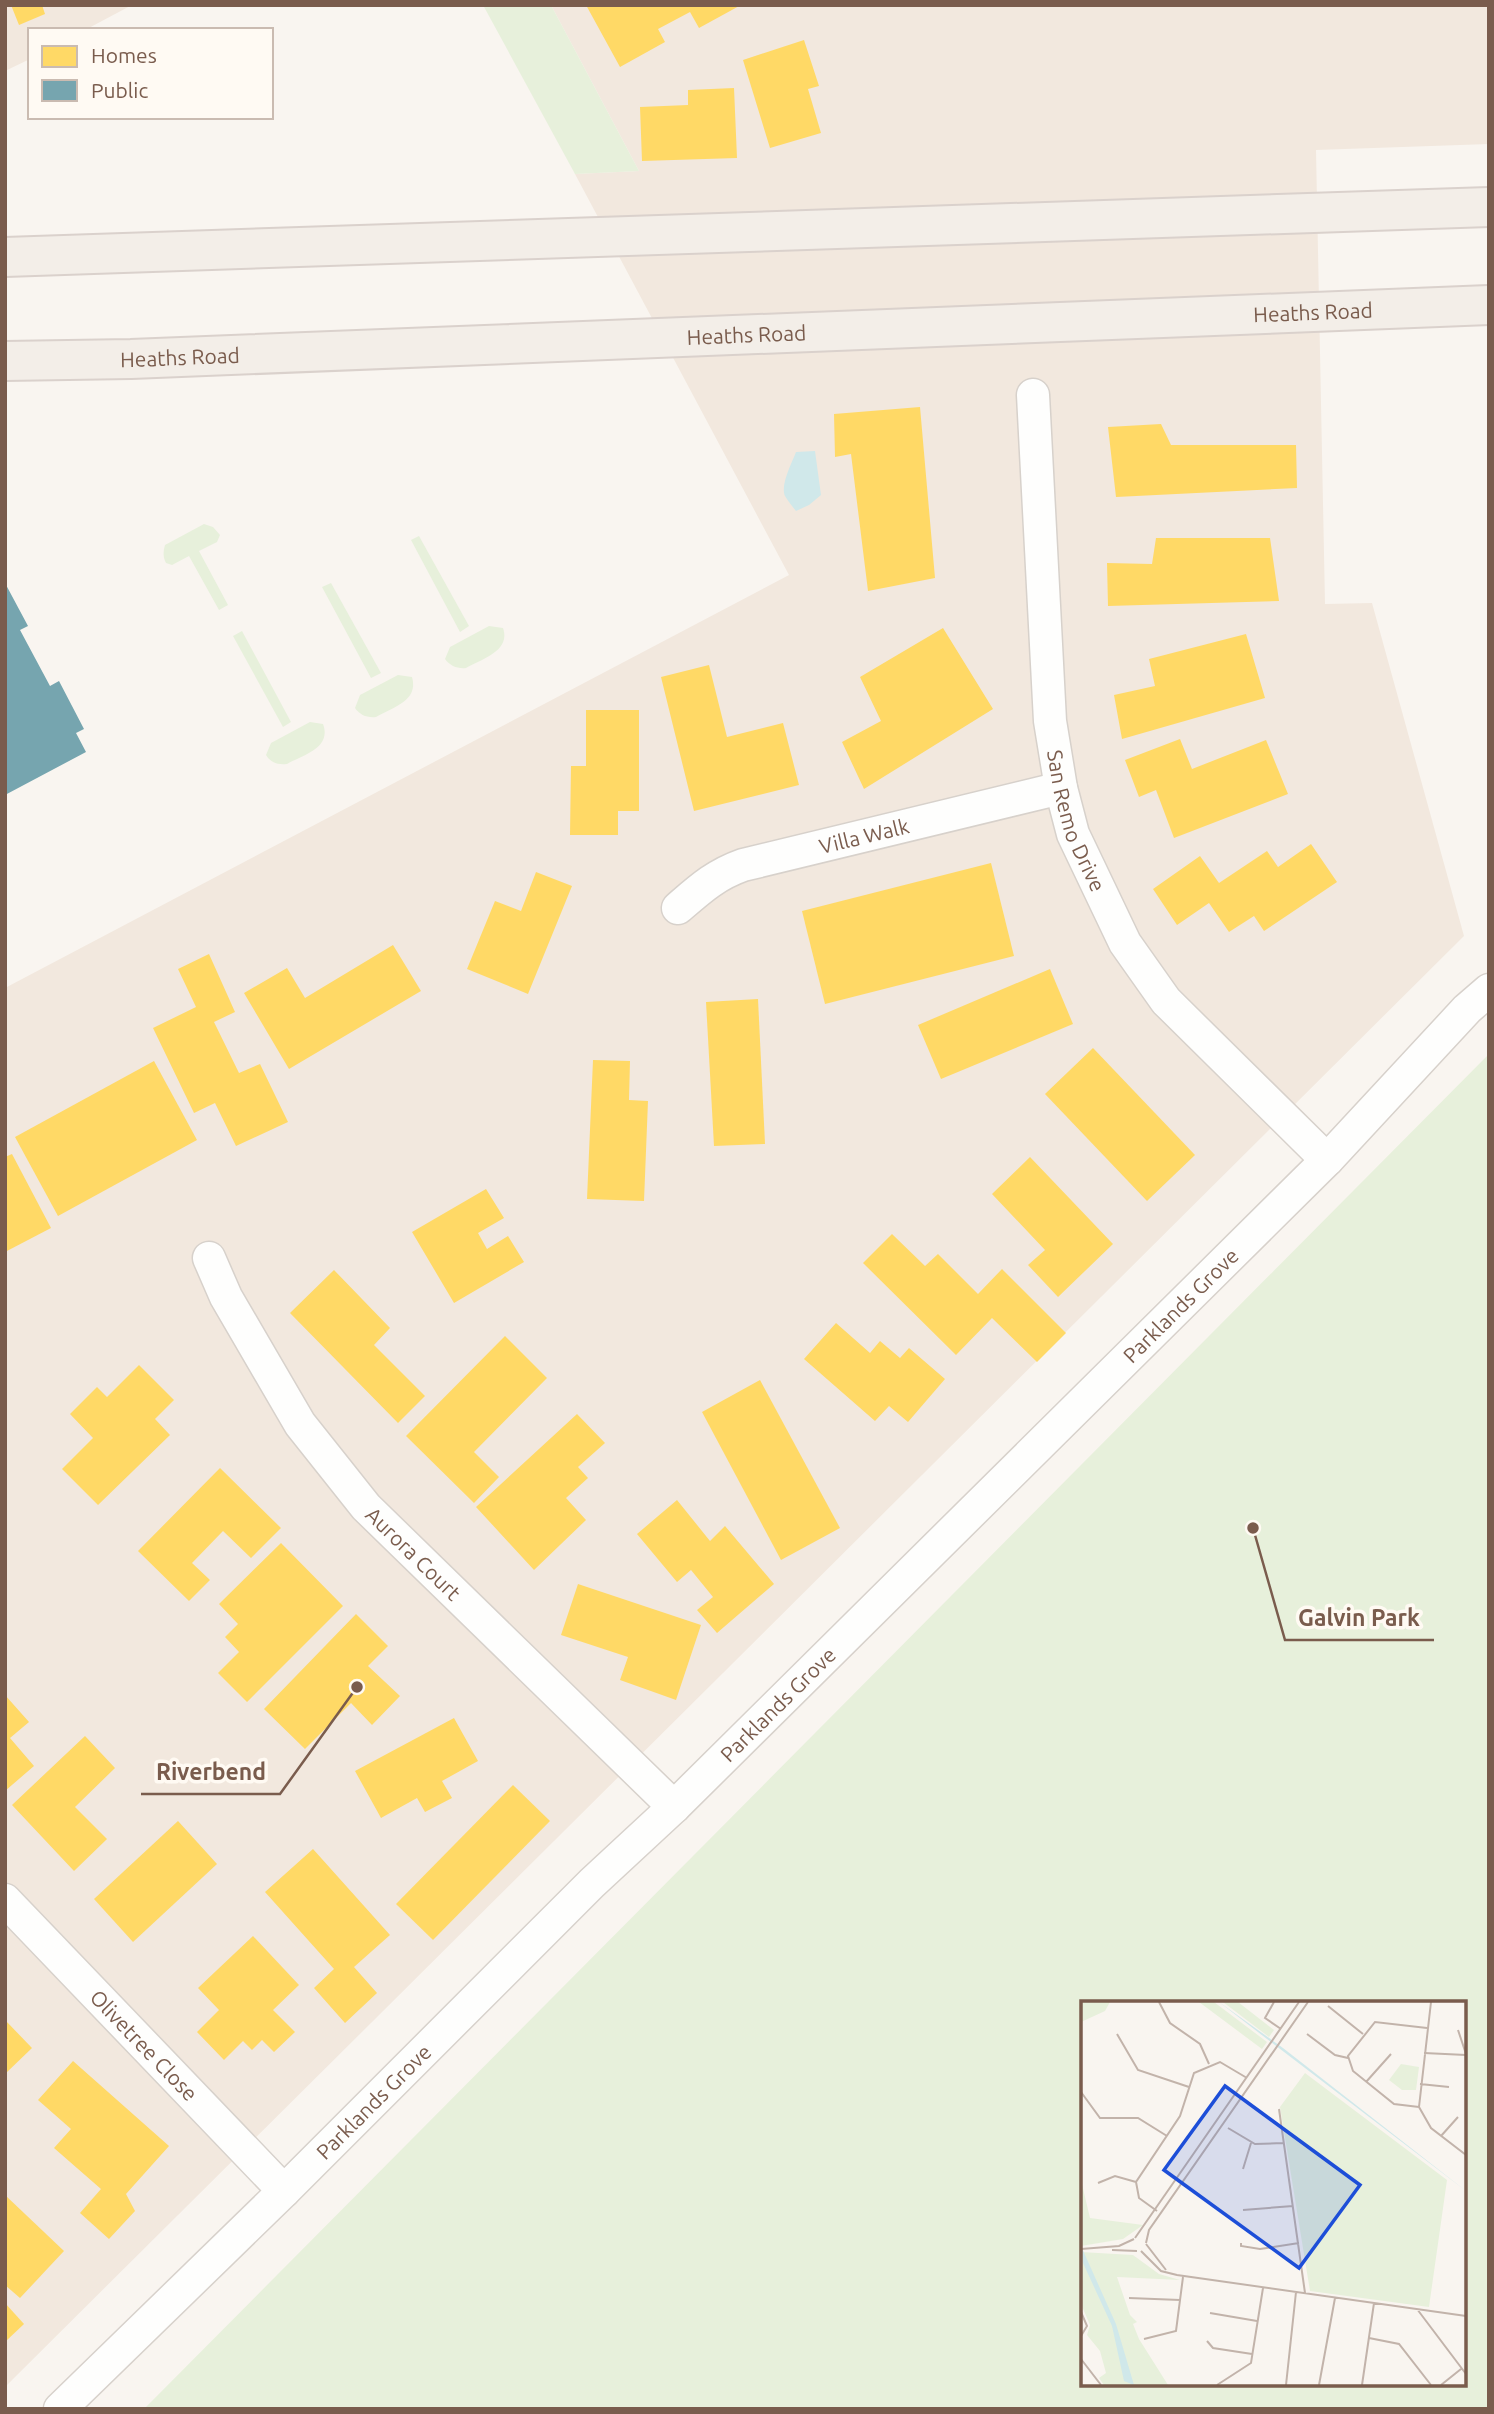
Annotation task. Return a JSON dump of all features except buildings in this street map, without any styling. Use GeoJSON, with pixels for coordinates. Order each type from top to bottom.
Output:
{"type":"FeatureCollection","features":[{"type":"Feature","properties":{"kind":"main road"},"geometry":{"type":"LineString","coordinates":[[5,257],[1489,207]]}},
{"type":"Feature","properties":{"kind":"main road","name":"Heaths Road"},"geometry":{"type":"LineString","coordinates":[[5,361],[131,359],[1489,305]]}},
{"type":"Feature","properties":{"kind":"street","name":"San Remo Drive"},"geometry":{"type":"LineString","coordinates":[[1033,395],[1050,721],[1061,788],[1073,834],[1125,943],[1166,1002],[1327,1160]]}},
{"type":"Feature","properties":{"kind":"street","name":"Villa Walk"},"geometry":{"type":"LineString","coordinates":[[678,908],[714,878],[743,865],[1061,788]]}},
{"type":"Feature","properties":{"kind":"street","name":"Parklands Grove"},"geometry":{"type":"LineString","coordinates":[[60,2409],[284,2191],[592,1884],[674,1807],[1327,1160],[1467,1009],[1489,990]]}},
{"type":"Feature","properties":{"kind":"street","name":"Aurora Court"},"geometry":{"type":"LineString","coordinates":[[209,1258],[226,1297],[300,1424],[366,1507],[674,1807]]}},
{"type":"Feature","properties":{"kind":"street","name":"Olivetree Close"},"geometry":{"type":"LineString","coordinates":[[5,1900],[284,2191]]}},
{"type":"Feature","properties":{"kind":"shaded area"},"geometry":{"type":"Polygon","coordinates":[[[5,5],[132,5],[89,28],[28,28],[28,60],[5,71],[5,5]]]}},
{"type":"Feature","properties":{"kind":"shaded area"},"geometry":{"type":"Polygon","coordinates":[[[551,5],[1489,5],[1489,144],[1316,150],[1325,604],[1372,603],[1464,936],[5,2387],[5,988],[789,575],[575,174],[639,171],[551,5]]]}},
{"type":"Feature","properties":{"kind":"green space"},"geometry":{"type":"Polygon","coordinates":[[[483,5],[551,5],[639,171],[575,174],[483,5]]]}},
{"type":"Feature","properties":{"kind":"green space"},"geometry":{"type":"Polygon","coordinates":[[[204,524],[213,527],[220,535],[217,542],[199,551],[228,605],[219,610],[189,556],[172,565],[166,563],[164,557],[165,545],[204,524]]]}},
{"type":"Feature","properties":{"kind":"green space"},"geometry":{"type":"Polygon","coordinates":[[[419,536],[469,626],[460,632],[411,540],[419,536]]]}},
{"type":"Feature","properties":{"kind":"green space"},"geometry":{"type":"Polygon","coordinates":[[[331,583],[381,673],[371,678],[322,587],[331,583]]]}},
{"type":"Feature","properties":{"kind":"green space"},"geometry":{"type":"Polygon","coordinates":[[[489,626],[503,628],[503,643],[494,653],[466,668],[449,664],[445,659],[450,647],[489,626]]]}},
{"type":"Feature","properties":{"kind":"green space"},"geometry":{"type":"Polygon","coordinates":[[[242,631],[291,722],[283,727],[233,636],[242,631]]]}},
{"type":"Feature","properties":{"kind":"green space"},"geometry":{"type":"Polygon","coordinates":[[[398,675],[412,677],[412,692],[403,702],[376,717],[364,716],[355,708],[360,695],[398,675]]]}},
{"type":"Feature","properties":{"kind":"green space"},"geometry":{"type":"Polygon","coordinates":[[[310,722],[323,724],[325,732],[320,745],[287,764],[275,763],[268,758],[266,755],[271,743],[310,722]]]}},
{"type":"Feature","properties":{"kind":"green space"},"geometry":{"type":"Polygon","coordinates":[[[1489,1054],[1489,2409],[144,2409],[1489,1054]]]}},
{"type":"Feature","properties":{"kind":"water"},"geometry":{"type":"Polygon","coordinates":[[[815,451],[821,495],[796,511],[785,496],[787,474],[796,452],[815,451]]]}},
{"type":"Feature","properties":{"kind":"place","name":"Galvin Park"},"geometry":{"type":"Point","coordinates":[1253,1528]}},
{"type":"Feature","properties":{"kind":"place","name":"Riverbend"},"geometry":{"type":"Point","coordinates":[357,1687]}}]}
